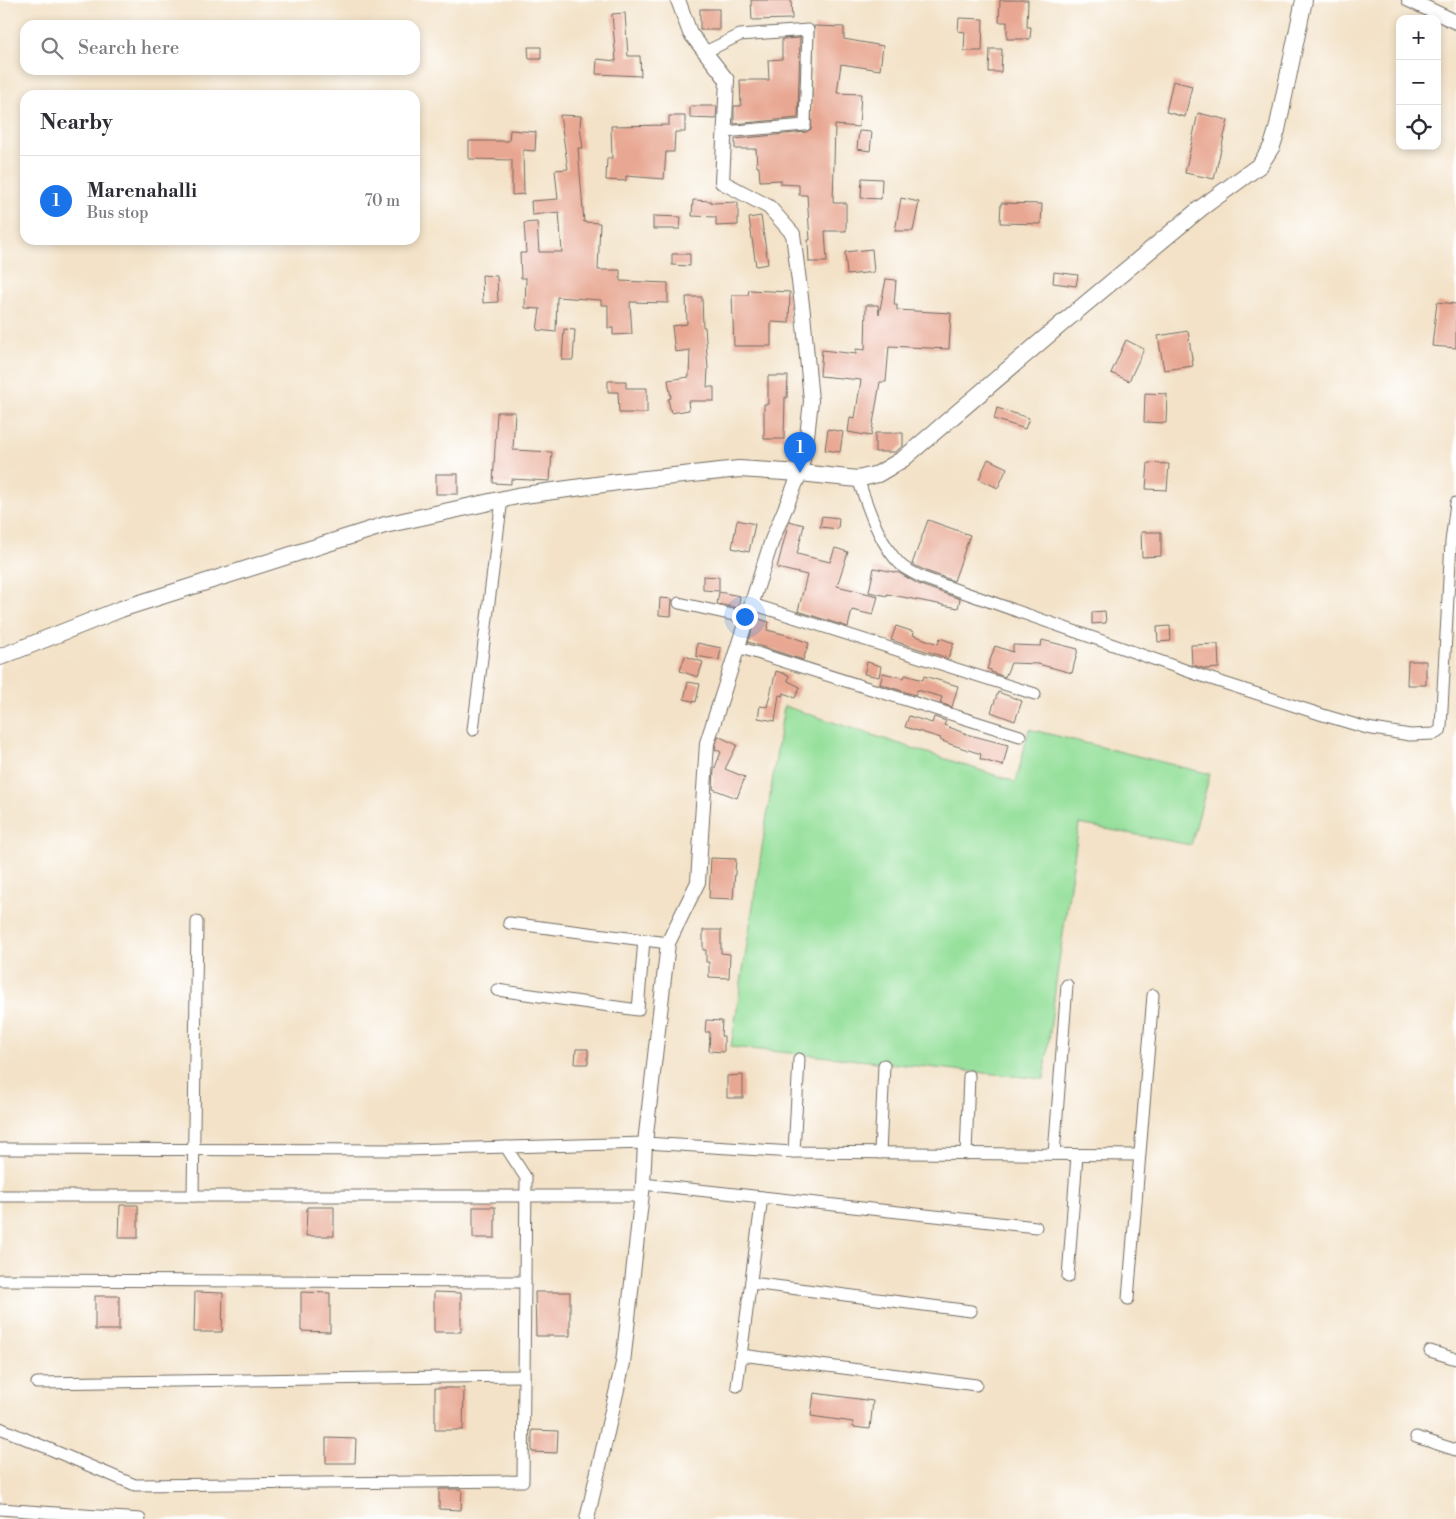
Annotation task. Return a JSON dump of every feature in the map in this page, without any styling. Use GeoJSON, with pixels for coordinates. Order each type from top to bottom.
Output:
{"type":"FeatureCollection","features":[{"type":"Feature","properties":{"kind":"main road"},"geometry":{"type":"LineString","coordinates":[[0,658],[121,609],[384,525],[502,499],[618,482],[739,470],[800,473],[858,480],[878,474],[903,459],[1201,208],[1260,165],[1272,146],[1277,130],[1304,0]]}},
{"type":"Feature","properties":{"kind":"street"},"geometry":{"type":"LineString","coordinates":[[587,1519],[623,1363],[642,1190],[645,1143],[668,943],[698,882],[707,743],[772,540],[800,473],[806,445],[811,401],[804,313],[793,234],[768,207],[722,182],[727,80],[690,33],[678,0]]}},
{"type":"Feature","properties":{"kind":"street"},"geometry":{"type":"LineString","coordinates":[[1409,0],[1456,22]]}},
{"type":"Feature","properties":{"kind":"street"},"geometry":{"type":"LineString","coordinates":[[705,52],[740,35],[808,30],[805,125],[724,132]]}},
{"type":"Feature","properties":{"kind":"street"},"geometry":{"type":"LineString","coordinates":[[858,480],[880,536],[892,556],[904,568],[922,578],[1266,698],[1367,728],[1410,735],[1434,734],[1440,731],[1442,727],[1451,542],[1456,502]]}},
{"type":"Feature","properties":{"kind":"street"},"geometry":{"type":"LineString","coordinates":[[473,730],[502,499]]}},
{"type":"Feature","properties":{"kind":"street"},"geometry":{"type":"LineString","coordinates":[[680,604],[747,618]]}},
{"type":"Feature","properties":{"kind":"street"},"geometry":{"type":"LineString","coordinates":[[752,604],[1035,694]]}},
{"type":"Feature","properties":{"kind":"street"},"geometry":{"type":"LineString","coordinates":[[738,647],[1020,736]]}},
{"type":"Feature","properties":{"kind":"street"},"geometry":{"type":"LineString","coordinates":[[193,1196],[197,922]]}},
{"type":"Feature","properties":{"kind":"street"},"geometry":{"type":"LineString","coordinates":[[509,923],[668,943]]}},
{"type":"Feature","properties":{"kind":"street"},"geometry":{"type":"LineString","coordinates":[[498,990],[638,1010],[644,940]]}},
{"type":"Feature","properties":{"kind":"street"},"geometry":{"type":"LineString","coordinates":[[1054,1154],[1067,985]]}},
{"type":"Feature","properties":{"kind":"street"},"geometry":{"type":"LineString","coordinates":[[1128,1299],[1153,995]]}},
{"type":"Feature","properties":{"kind":"street"},"geometry":{"type":"LineString","coordinates":[[794,1152],[799,1059]]}},
{"type":"Feature","properties":{"kind":"street"},"geometry":{"type":"LineString","coordinates":[[880,1153],[884,1065]]}},
{"type":"Feature","properties":{"kind":"street"},"geometry":{"type":"LineString","coordinates":[[966,1154],[969,1076]]}},
{"type":"Feature","properties":{"kind":"street"},"geometry":{"type":"LineString","coordinates":[[0,1149],[408,1150],[645,1143],[794,1152],[1139,1155]]}},
{"type":"Feature","properties":{"kind":"street"},"geometry":{"type":"LineString","coordinates":[[0,1428],[135,1484],[523,1481],[526,1178],[506,1147]]}},
{"type":"Feature","properties":{"kind":"street"},"geometry":{"type":"LineString","coordinates":[[1068,1277],[1077,1155]]}},
{"type":"Feature","properties":{"kind":"street"},"geometry":{"type":"LineString","coordinates":[[0,1196],[526,1195],[642,1190],[762,1197],[1036,1227]]}},
{"type":"Feature","properties":{"kind":"street"},"geometry":{"type":"LineString","coordinates":[[737,1386],[762,1197]]}},
{"type":"Feature","properties":{"kind":"street"},"geometry":{"type":"LineString","coordinates":[[0,1280],[525,1282]]}},
{"type":"Feature","properties":{"kind":"street"},"geometry":{"type":"LineString","coordinates":[[751,1283],[971,1311]]}},
{"type":"Feature","properties":{"kind":"street"},"geometry":{"type":"LineString","coordinates":[[1430,1351],[1456,1359]]}},
{"type":"Feature","properties":{"kind":"street"},"geometry":{"type":"LineString","coordinates":[[741,1355],[976,1385]]}},
{"type":"Feature","properties":{"kind":"street"},"geometry":{"type":"LineString","coordinates":[[37,1383],[524,1376]]}},
{"type":"Feature","properties":{"kind":"street"},"geometry":{"type":"LineString","coordinates":[[1416,1437],[1456,1450]]}},
{"type":"Feature","properties":{"kind":"street"},"geometry":{"type":"LineString","coordinates":[[0,1509],[140,1519]]}},
{"type":"Feature","properties":{"kind":"green space"},"geometry":{"type":"Polygon","coordinates":[[[784,706],[1016,782],[1029,729],[1210,774],[1191,845],[1079,824],[1044,1079],[731,1047],[784,706]]]}},
{"type":"Feature","properties":{"kind":"building"},"geometry":{"type":"Polygon","coordinates":[[[751,0],[791,0],[792,19],[752,20],[751,0]]]}},
{"type":"Feature","properties":{"kind":"building"},"geometry":{"type":"Polygon","coordinates":[[[1000,0],[1028,0],[1027,27],[1031,27],[1030,39],[1007,39],[1007,22],[999,22],[1000,0]]]}},
{"type":"Feature","properties":{"kind":"building"},"geometry":{"type":"Polygon","coordinates":[[[700,9],[719,9],[719,30],[700,30],[700,9]]]}},
{"type":"Feature","properties":{"kind":"building"},"geometry":{"type":"Polygon","coordinates":[[[625,13],[628,56],[640,56],[641,76],[596,74],[597,59],[616,61],[612,14],[625,13]]]}},
{"type":"Feature","properties":{"kind":"building"},"geometry":{"type":"Polygon","coordinates":[[[959,18],[983,19],[982,51],[964,51],[965,32],[958,31],[959,18]]]}},
{"type":"Feature","properties":{"kind":"building"},"geometry":{"type":"Polygon","coordinates":[[[814,26],[844,27],[844,39],[883,46],[880,70],[841,64],[837,93],[861,94],[859,127],[835,125],[833,203],[846,203],[846,231],[825,231],[827,262],[809,262],[808,240],[810,240],[807,195],[799,195],[799,185],[781,184],[781,180],[760,181],[756,149],[735,149],[735,139],[806,132],[811,129],[814,26]]]}},
{"type":"Feature","properties":{"kind":"building"},"geometry":{"type":"Polygon","coordinates":[[[800,38],[798,118],[734,124],[734,106],[741,106],[740,80],[769,80],[768,60],[782,59],[782,39],[800,38]]]}},
{"type":"Feature","properties":{"kind":"building"},"geometry":{"type":"Polygon","coordinates":[[[528,47],[541,47],[541,59],[529,59],[528,47]]]}},
{"type":"Feature","properties":{"kind":"building"},"geometry":{"type":"Polygon","coordinates":[[[990,49],[1002,49],[1001,72],[989,72],[990,49]]]}},
{"type":"Feature","properties":{"kind":"building"},"geometry":{"type":"Polygon","coordinates":[[[1173,81],[1192,86],[1185,117],[1166,112],[1173,81]]]}},
{"type":"Feature","properties":{"kind":"building"},"geometry":{"type":"Polygon","coordinates":[[[690,106],[717,106],[716,119],[690,118],[690,106]]]}},
{"type":"Feature","properties":{"kind":"building"},"geometry":{"type":"Polygon","coordinates":[[[1198,113],[1228,120],[1214,179],[1185,173],[1198,113]]]}},
{"type":"Feature","properties":{"kind":"building"},"geometry":{"type":"Polygon","coordinates":[[[560,115],[581,116],[580,127],[583,148],[578,148],[584,222],[600,223],[598,270],[620,270],[620,281],[668,283],[668,303],[630,302],[632,334],[613,335],[613,328],[608,328],[608,305],[601,305],[601,300],[557,297],[556,332],[537,330],[540,309],[525,308],[526,278],[521,278],[520,253],[526,253],[524,223],[537,222],[539,252],[562,252],[559,212],[532,215],[531,201],[558,199],[555,170],[568,169],[560,115]]]}},
{"type":"Feature","properties":{"kind":"building"},"geometry":{"type":"Polygon","coordinates":[[[669,116],[685,116],[685,132],[675,132],[674,152],[666,152],[664,179],[626,176],[626,181],[606,180],[607,158],[612,158],[611,126],[669,125],[669,116]]]}},
{"type":"Feature","properties":{"kind":"building"},"geometry":{"type":"Polygon","coordinates":[[[510,130],[536,132],[535,151],[523,150],[524,194],[512,195],[512,160],[469,159],[469,141],[509,141],[510,130]]]}},
{"type":"Feature","properties":{"kind":"building"},"geometry":{"type":"Polygon","coordinates":[[[859,131],[872,132],[870,151],[857,149],[859,131]]]}},
{"type":"Feature","properties":{"kind":"building"},"geometry":{"type":"Polygon","coordinates":[[[862,178],[882,179],[881,199],[861,198],[862,178]]]}},
{"type":"Feature","properties":{"kind":"building"},"geometry":{"type":"Polygon","coordinates":[[[901,198],[919,202],[913,231],[895,231],[901,198]]]}},
{"type":"Feature","properties":{"kind":"building"},"geometry":{"type":"Polygon","coordinates":[[[693,200],[711,201],[711,203],[738,202],[738,225],[716,226],[716,217],[692,216],[693,200]]]}},
{"type":"Feature","properties":{"kind":"building"},"geometry":{"type":"Polygon","coordinates":[[[1001,203],[1042,204],[1041,224],[1000,223],[1001,203]]]}},
{"type":"Feature","properties":{"kind":"building"},"geometry":{"type":"Polygon","coordinates":[[[653,216],[681,217],[680,229],[653,229],[653,216]]]}},
{"type":"Feature","properties":{"kind":"building"},"geometry":{"type":"Polygon","coordinates":[[[761,216],[768,264],[756,266],[749,218],[761,216]]]}},
{"type":"Feature","properties":{"kind":"building"},"geometry":{"type":"Polygon","coordinates":[[[872,249],[874,272],[847,275],[845,252],[872,249]]]}},
{"type":"Feature","properties":{"kind":"building"},"geometry":{"type":"Polygon","coordinates":[[[672,254],[690,254],[690,266],[672,265],[672,254]]]}},
{"type":"Feature","properties":{"kind":"building"},"geometry":{"type":"Polygon","coordinates":[[[1054,272],[1078,275],[1076,286],[1053,283],[1054,272]]]}},
{"type":"Feature","properties":{"kind":"building"},"geometry":{"type":"Polygon","coordinates":[[[482,275],[497,276],[498,302],[483,303],[482,275]]]}},
{"type":"Feature","properties":{"kind":"building"},"geometry":{"type":"Polygon","coordinates":[[[886,279],[896,280],[894,305],[897,305],[897,310],[951,313],[949,349],[889,346],[886,382],[880,382],[871,436],[848,432],[850,417],[855,418],[861,380],[820,376],[822,350],[856,354],[856,349],[865,350],[866,305],[878,305],[879,314],[886,279]]]}},
{"type":"Feature","properties":{"kind":"building"},"geometry":{"type":"Polygon","coordinates":[[[749,290],[790,292],[789,323],[771,322],[771,346],[734,346],[732,295],[748,295],[749,290]]]}},
{"type":"Feature","properties":{"kind":"building"},"geometry":{"type":"Polygon","coordinates":[[[686,297],[702,297],[708,369],[707,387],[714,387],[714,401],[688,401],[689,410],[671,413],[668,399],[671,398],[668,380],[689,377],[690,350],[675,352],[672,326],[687,324],[686,297]]]}},
{"type":"Feature","properties":{"kind":"building"},"geometry":{"type":"Polygon","coordinates":[[[1437,302],[1456,304],[1456,348],[1432,346],[1437,302]]]}},
{"type":"Feature","properties":{"kind":"building"},"geometry":{"type":"Polygon","coordinates":[[[564,329],[575,330],[573,360],[562,360],[564,329]]]}},
{"type":"Feature","properties":{"kind":"building"},"geometry":{"type":"Polygon","coordinates":[[[1188,331],[1193,366],[1164,370],[1158,336],[1188,331]]]}},
{"type":"Feature","properties":{"kind":"building"},"geometry":{"type":"Polygon","coordinates":[[[1126,340],[1144,349],[1129,381],[1111,373],[1126,340]]]}},
{"type":"Feature","properties":{"kind":"building"},"geometry":{"type":"Polygon","coordinates":[[[768,376],[788,376],[787,398],[785,397],[784,439],[764,439],[764,404],[768,404],[768,376]]]}},
{"type":"Feature","properties":{"kind":"building"},"geometry":{"type":"Polygon","coordinates":[[[608,381],[626,381],[626,388],[647,388],[647,413],[619,413],[618,392],[608,392],[608,381]]]}},
{"type":"Feature","properties":{"kind":"building"},"geometry":{"type":"Polygon","coordinates":[[[1145,393],[1167,394],[1166,423],[1144,422],[1145,393]]]}},
{"type":"Feature","properties":{"kind":"building"},"geometry":{"type":"Polygon","coordinates":[[[997,408],[1029,418],[1025,429],[994,419],[997,408]]]}},
{"type":"Feature","properties":{"kind":"building"},"geometry":{"type":"Polygon","coordinates":[[[497,412],[515,412],[513,450],[552,452],[550,481],[511,479],[511,484],[493,483],[497,412]]]}},
{"type":"Feature","properties":{"kind":"building"},"geometry":{"type":"Polygon","coordinates":[[[828,429],[843,432],[840,452],[825,450],[828,429]]]}},
{"type":"Feature","properties":{"kind":"building"},"geometry":{"type":"Polygon","coordinates":[[[875,433],[903,433],[903,446],[895,452],[875,452],[875,433]]]}},
{"type":"Feature","properties":{"kind":"building"},"geometry":{"type":"Polygon","coordinates":[[[988,459],[1007,468],[998,488],[979,479],[988,459]]]}},
{"type":"Feature","properties":{"kind":"building"},"geometry":{"type":"Polygon","coordinates":[[[1148,463],[1169,464],[1167,490],[1146,489],[1148,463]]]}},
{"type":"Feature","properties":{"kind":"building"},"geometry":{"type":"Polygon","coordinates":[[[436,474],[458,474],[458,494],[436,494],[436,474]]]}},
{"type":"Feature","properties":{"kind":"building"},"geometry":{"type":"Polygon","coordinates":[[[822,516],[839,518],[838,529],[820,527],[822,516]]]}},
{"type":"Feature","properties":{"kind":"building"},"geometry":{"type":"Polygon","coordinates":[[[737,520],[755,524],[749,552],[732,548],[737,520]]]}},
{"type":"Feature","properties":{"kind":"building"},"geometry":{"type":"Polygon","coordinates":[[[928,520],[970,535],[954,581],[912,564],[928,520]]]}},
{"type":"Feature","properties":{"kind":"building"},"geometry":{"type":"Polygon","coordinates":[[[789,521],[804,525],[797,554],[830,562],[835,548],[848,552],[837,586],[878,596],[873,615],[852,610],[848,627],[798,611],[807,575],[777,568],[789,521]]]}},
{"type":"Feature","properties":{"kind":"building"},"geometry":{"type":"Polygon","coordinates":[[[1141,532],[1161,532],[1161,556],[1142,557],[1141,532]]]}},
{"type":"Feature","properties":{"kind":"building"},"geometry":{"type":"Polygon","coordinates":[[[874,568],[899,573],[920,585],[960,599],[958,608],[869,592],[874,568]]]}},
{"type":"Feature","properties":{"kind":"building"},"geometry":{"type":"Polygon","coordinates":[[[703,576],[719,577],[719,591],[703,590],[703,576]]]}},
{"type":"Feature","properties":{"kind":"building"},"geometry":{"type":"Polygon","coordinates":[[[719,592],[740,596],[738,608],[717,604],[719,592]]]}},
{"type":"Feature","properties":{"kind":"building"},"geometry":{"type":"Polygon","coordinates":[[[660,598],[672,599],[671,616],[659,615],[660,598]]]}},
{"type":"Feature","properties":{"kind":"building"},"geometry":{"type":"Polygon","coordinates":[[[1105,611],[1106,623],[1092,624],[1092,612],[1105,611]]]}},
{"type":"Feature","properties":{"kind":"building"},"geometry":{"type":"Polygon","coordinates":[[[756,618],[769,622],[767,630],[809,643],[803,660],[748,642],[756,618]]]}},
{"type":"Feature","properties":{"kind":"building"},"geometry":{"type":"Polygon","coordinates":[[[896,626],[914,632],[913,635],[938,644],[940,638],[954,643],[948,658],[891,640],[896,626]]]}},
{"type":"Feature","properties":{"kind":"building"},"geometry":{"type":"Polygon","coordinates":[[[1170,626],[1171,641],[1158,642],[1157,627],[1170,626]]]}},
{"type":"Feature","properties":{"kind":"building"},"geometry":{"type":"Polygon","coordinates":[[[1042,640],[1078,649],[1072,673],[1038,664],[1011,663],[1005,677],[987,669],[995,646],[1013,652],[1013,645],[1041,646],[1042,640]]]}},
{"type":"Feature","properties":{"kind":"building"},"geometry":{"type":"Polygon","coordinates":[[[697,643],[721,648],[719,660],[696,656],[697,643]]]}},
{"type":"Feature","properties":{"kind":"building"},"geometry":{"type":"Polygon","coordinates":[[[1218,644],[1219,668],[1206,669],[1192,665],[1191,645],[1218,644]]]}},
{"type":"Feature","properties":{"kind":"building"},"geometry":{"type":"Polygon","coordinates":[[[685,656],[703,662],[698,677],[680,671],[685,656]]]}},
{"type":"Feature","properties":{"kind":"building"},"geometry":{"type":"Polygon","coordinates":[[[1408,661],[1426,661],[1426,685],[1407,685],[1408,661]]]}},
{"type":"Feature","properties":{"kind":"building"},"geometry":{"type":"Polygon","coordinates":[[[867,662],[881,666],[879,677],[864,674],[867,662]]]}},
{"type":"Feature","properties":{"kind":"building"},"geometry":{"type":"Polygon","coordinates":[[[776,671],[789,675],[788,681],[800,687],[795,698],[784,693],[783,696],[779,695],[775,721],[758,718],[760,706],[767,707],[776,671]]]}},
{"type":"Feature","properties":{"kind":"building"},"geometry":{"type":"Polygon","coordinates":[[[883,673],[904,678],[905,675],[923,680],[924,676],[958,686],[952,707],[940,703],[942,697],[917,690],[915,695],[880,684],[883,673]]]}},
{"type":"Feature","properties":{"kind":"building"},"geometry":{"type":"Polygon","coordinates":[[[688,682],[700,684],[696,702],[684,699],[688,682]]]}},
{"type":"Feature","properties":{"kind":"building"},"geometry":{"type":"Polygon","coordinates":[[[998,692],[1022,701],[1015,721],[991,712],[998,692]]]}},
{"type":"Feature","properties":{"kind":"building"},"geometry":{"type":"Polygon","coordinates":[[[909,716],[932,723],[934,717],[946,721],[944,725],[966,734],[1008,745],[1003,766],[980,759],[981,754],[940,740],[941,738],[905,727],[909,716]]]}},
{"type":"Feature","properties":{"kind":"building"},"geometry":{"type":"Polygon","coordinates":[[[718,736],[737,745],[725,769],[745,777],[737,798],[713,789],[714,770],[721,752],[715,749],[718,736]]]}},
{"type":"Feature","properties":{"kind":"building"},"geometry":{"type":"Polygon","coordinates":[[[711,858],[736,859],[733,899],[709,898],[711,858]]]}},
{"type":"Feature","properties":{"kind":"building"},"geometry":{"type":"Polygon","coordinates":[[[703,930],[721,930],[721,953],[730,954],[729,978],[709,977],[709,962],[706,962],[706,950],[703,950],[703,930]]]}},
{"type":"Feature","properties":{"kind":"building"},"geometry":{"type":"Polygon","coordinates":[[[706,1020],[722,1021],[721,1036],[724,1036],[724,1052],[709,1051],[710,1032],[705,1032],[706,1020]]]}},
{"type":"Feature","properties":{"kind":"building"},"geometry":{"type":"Polygon","coordinates":[[[576,1049],[588,1049],[588,1064],[575,1064],[576,1049]]]}},
{"type":"Feature","properties":{"kind":"building"},"geometry":{"type":"Polygon","coordinates":[[[743,1075],[743,1098],[727,1098],[727,1076],[743,1075]]]}},
{"type":"Feature","properties":{"kind":"building"},"geometry":{"type":"Polygon","coordinates":[[[120,1205],[138,1205],[138,1238],[119,1238],[120,1205]]]}},
{"type":"Feature","properties":{"kind":"building"},"geometry":{"type":"Polygon","coordinates":[[[307,1207],[334,1207],[334,1236],[306,1236],[307,1207]]]}},
{"type":"Feature","properties":{"kind":"building"},"geometry":{"type":"Polygon","coordinates":[[[473,1207],[495,1207],[495,1238],[473,1238],[473,1207]]]}},
{"type":"Feature","properties":{"kind":"building"},"geometry":{"type":"Polygon","coordinates":[[[195,1292],[223,1293],[222,1332],[194,1332],[195,1292]]]}},
{"type":"Feature","properties":{"kind":"building"},"geometry":{"type":"Polygon","coordinates":[[[301,1292],[330,1293],[330,1332],[301,1331],[301,1292]]]}},
{"type":"Feature","properties":{"kind":"building"},"geometry":{"type":"Polygon","coordinates":[[[434,1292],[461,1293],[461,1332],[434,1332],[434,1292]]]}},
{"type":"Feature","properties":{"kind":"building"},"geometry":{"type":"Polygon","coordinates":[[[535,1292],[570,1292],[570,1336],[536,1336],[535,1292]]]}},
{"type":"Feature","properties":{"kind":"building"},"geometry":{"type":"Polygon","coordinates":[[[95,1296],[119,1296],[119,1330],[95,1330],[95,1296]]]}},
{"type":"Feature","properties":{"kind":"building"},"geometry":{"type":"Polygon","coordinates":[[[435,1388],[464,1388],[463,1430],[435,1430],[435,1388]]]}},
{"type":"Feature","properties":{"kind":"building"},"geometry":{"type":"Polygon","coordinates":[[[814,1393],[873,1401],[870,1429],[853,1427],[853,1422],[811,1416],[814,1393]]]}},
{"type":"Feature","properties":{"kind":"building"},"geometry":{"type":"Polygon","coordinates":[[[532,1430],[558,1431],[557,1453],[532,1452],[532,1430]]]}},
{"type":"Feature","properties":{"kind":"building"},"geometry":{"type":"Polygon","coordinates":[[[326,1438],[356,1439],[355,1463],[326,1463],[326,1438]]]}},
{"type":"Feature","properties":{"kind":"building"},"geometry":{"type":"Polygon","coordinates":[[[439,1489],[462,1489],[461,1510],[439,1509],[439,1489]]]}},
{"type":"Feature","properties":{"kind":"place","name":"Marenahalli"},"geometry":{"type":"Point","coordinates":[800,473]}}]}
